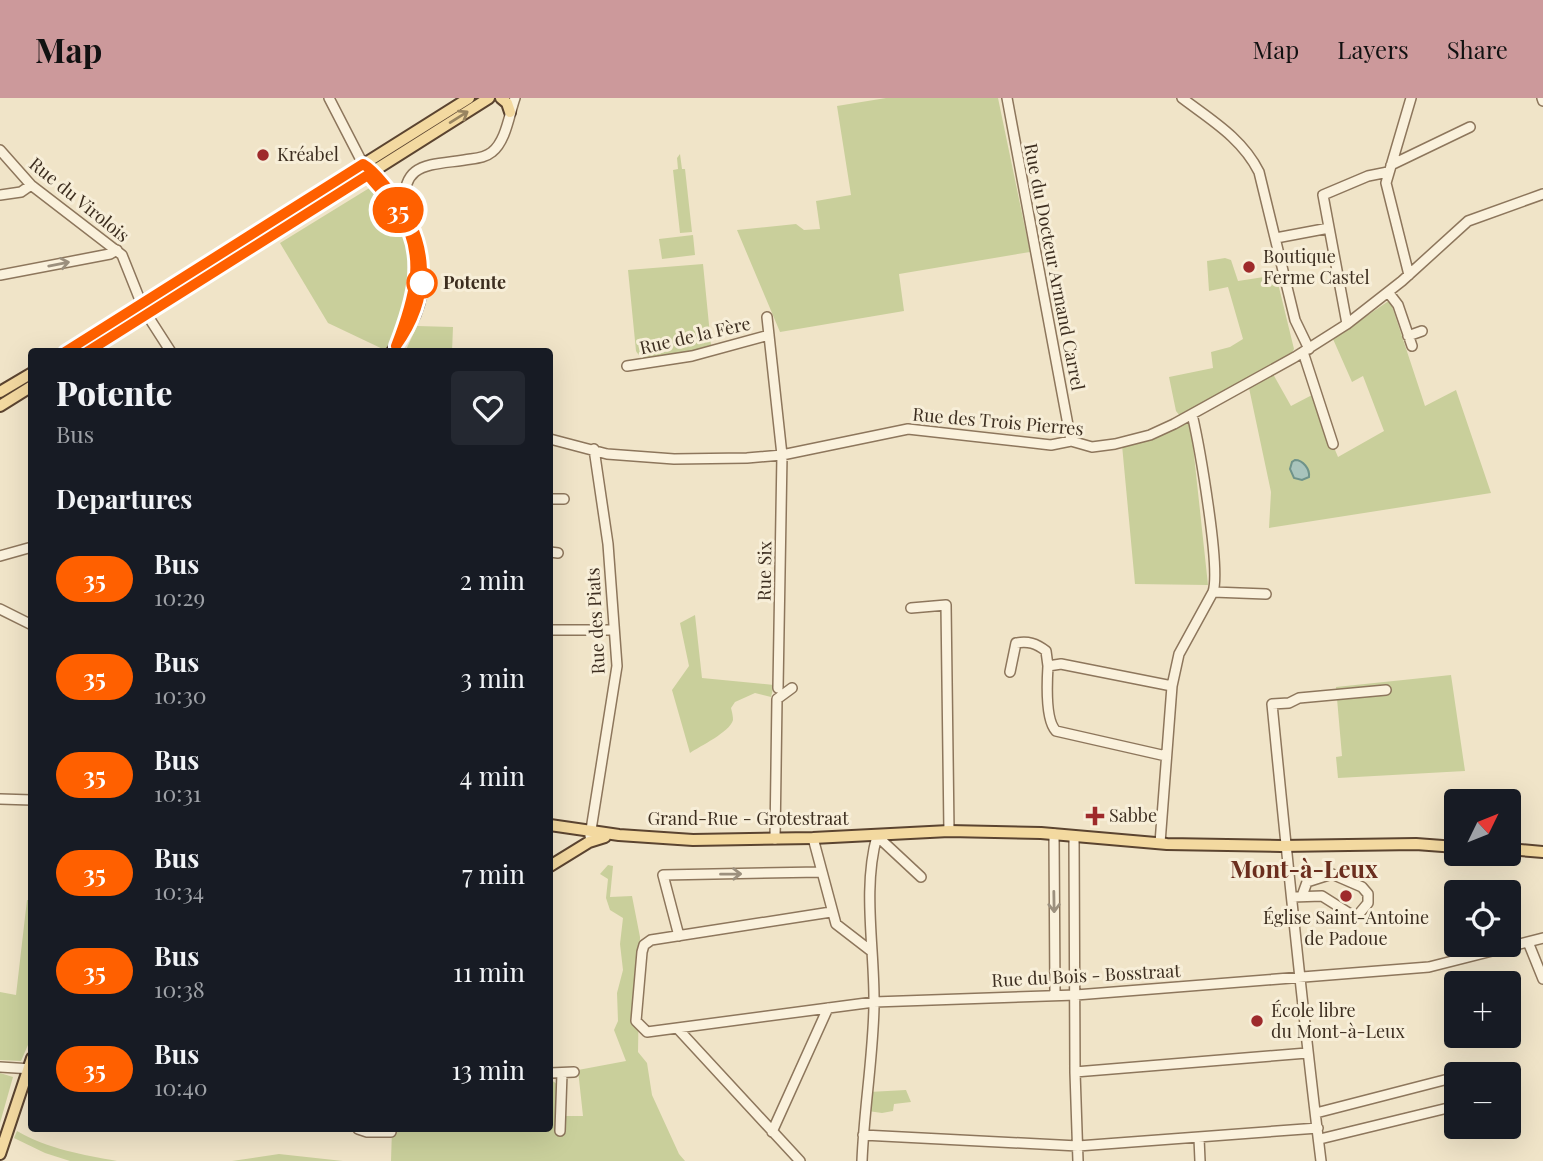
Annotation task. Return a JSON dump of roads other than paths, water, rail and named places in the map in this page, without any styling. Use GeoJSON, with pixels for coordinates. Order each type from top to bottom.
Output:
{"type":"FeatureCollection","features":[{"type":"Feature","properties":{"kind":"main road"},"geometry":{"type":"LineString","coordinates":[[93,348],[293,222],[436,118],[469,98]]}},
{"type":"Feature","properties":{"kind":"main road"},"geometry":{"type":"LineString","coordinates":[[71,348],[141,303],[489,98]]}},
{"type":"Feature","properties":{"kind":"main road"},"geometry":{"type":"LineString","coordinates":[[501,98],[507,103],[510,112]]}},
{"type":"Feature","properties":{"kind":"main road"},"geometry":{"type":"LineString","coordinates":[[368,170],[405,213],[418,241],[422,284],[415,314],[395,348]]}},
{"type":"Feature","properties":{"kind":"main road"},"geometry":{"type":"LineString","coordinates":[[368,170],[403,218],[415,253],[416,280],[412,301],[394,348]]}},
{"type":"Feature","properties":{"kind":"main road"},"geometry":{"type":"LineString","coordinates":[[0,393],[28,376]]}},
{"type":"Feature","properties":{"kind":"main road"},"geometry":{"type":"LineString","coordinates":[[0,406],[28,388]]}},
{"type":"Feature","properties":{"kind":"main road","name":"Grand-Rue - Grotestraat"},"geometry":{"type":"LineString","coordinates":[[553,826],[590,837],[619,835],[693,840],[877,836],[949,831],[1054,834],[1160,843],[1444,846]]}},
{"type":"Feature","properties":{"kind":"main road"},"geometry":{"type":"LineString","coordinates":[[553,864],[590,837]]}},
{"type":"Feature","properties":{"kind":"main road"},"geometry":{"type":"LineString","coordinates":[[1521,850],[1543,852]]}},
{"type":"Feature","properties":{"kind":"main road"},"geometry":{"type":"LineString","coordinates":[[0,1154],[28,1071]]}},
{"type":"Feature","properties":{"kind":"street"},"geometry":{"type":"LineString","coordinates":[[329,98],[368,170]]}},
{"type":"Feature","properties":{"kind":"street"},"geometry":{"type":"LineString","coordinates":[[405,213],[406,182],[412,173],[422,168],[479,158],[490,153],[499,144],[515,98]]}},
{"type":"Feature","properties":{"kind":"street","name":"Rue du Docteur Armand Carrel"},"geometry":{"type":"LineString","coordinates":[[1007,98],[1071,441]]}},
{"type":"Feature","properties":{"kind":"street"},"geometry":{"type":"LineString","coordinates":[[1182,98],[1227,132],[1248,153],[1262,182],[1295,320],[1334,444]]}},
{"type":"Feature","properties":{"kind":"street"},"geometry":{"type":"LineString","coordinates":[[1409,275],[1387,186],[1411,98]]}},
{"type":"Feature","properties":{"kind":"street"},"geometry":{"type":"LineString","coordinates":[[1347,324],[1323,195],[1390,169],[1469,127]]}},
{"type":"Feature","properties":{"kind":"street","name":"Rue du Virolois"},"geometry":{"type":"LineString","coordinates":[[0,150],[31,185],[117,250],[126,262],[141,303],[168,348]]}},
{"type":"Feature","properties":{"kind":"street"},"geometry":{"type":"LineString","coordinates":[[0,195],[21,192],[31,185]]}},
{"type":"Feature","properties":{"kind":"street","name":"Rue des Trois Pierres"},"geometry":{"type":"LineString","coordinates":[[553,440],[611,454],[674,459],[782,455],[908,429],[1051,445],[1071,441],[1092,447],[1126,442],[1150,435],[1192,414],[1347,324],[1409,275],[1454,231],[1471,219],[1543,194]]}},
{"type":"Feature","properties":{"kind":"street"},"geometry":{"type":"LineString","coordinates":[[1276,238],[1329,228]]}},
{"type":"Feature","properties":{"kind":"street"},"geometry":{"type":"LineString","coordinates":[[0,275],[110,254],[117,250]]}},
{"type":"Feature","properties":{"kind":"street"},"geometry":{"type":"LineString","coordinates":[[1388,292],[1398,305],[1412,346]]}},
{"type":"Feature","properties":{"kind":"street","name":"Rue de la Fère"},"geometry":{"type":"LineString","coordinates":[[767,317],[782,455]]}},
{"type":"Feature","properties":{"kind":"street"},"geometry":{"type":"LineString","coordinates":[[1408,336],[1422,331]]}},
{"type":"Feature","properties":{"kind":"street","name":"Rue de la Fère"},"geometry":{"type":"LineString","coordinates":[[627,366],[692,356],[769,335]]}},
{"type":"Feature","properties":{"kind":"street"},"geometry":{"type":"LineString","coordinates":[[1160,843],[1172,686],[1179,654],[1213,592],[1215,582],[1212,543],[1192,414]]}},
{"type":"Feature","properties":{"kind":"street","name":"Rue des Piats"},"geometry":{"type":"LineString","coordinates":[[590,837],[616,675],[608,544],[594,449]]}},
{"type":"Feature","properties":{"kind":"street","name":"Rue Six"},"geometry":{"type":"LineString","coordinates":[[778,688],[782,455]]}},
{"type":"Feature","properties":{"kind":"street"},"geometry":{"type":"LineString","coordinates":[[553,499],[564,499]]}},
{"type":"Feature","properties":{"kind":"street"},"geometry":{"type":"LineString","coordinates":[[0,556],[28,548]]}},
{"type":"Feature","properties":{"kind":"street"},"geometry":{"type":"LineString","coordinates":[[1213,592],[1266,594]]}},
{"type":"Feature","properties":{"kind":"street"},"geometry":{"type":"LineString","coordinates":[[911,608],[946,605],[949,831]]}},
{"type":"Feature","properties":{"kind":"street"},"geometry":{"type":"LineString","coordinates":[[0,609],[28,623]]}},
{"type":"Feature","properties":{"kind":"street"},"geometry":{"type":"LineString","coordinates":[[553,630],[614,630]]}},
{"type":"Feature","properties":{"kind":"street"},"geometry":{"type":"LineString","coordinates":[[1010,672],[1016,643],[1032,642],[1040,646],[1046,651],[1049,718],[1052,727],[1166,756]]}},
{"type":"Feature","properties":{"kind":"street"},"geometry":{"type":"LineString","coordinates":[[1048,666],[1061,664],[1172,686]]}},
{"type":"Feature","properties":{"kind":"street"},"geometry":{"type":"LineString","coordinates":[[775,839],[777,699],[793,688]]}},
{"type":"Feature","properties":{"kind":"street"},"geometry":{"type":"LineString","coordinates":[[1321,1161],[1300,977],[1297,896],[1286,846],[1272,704],[1289,704],[1299,698],[1386,690]]}},
{"type":"Feature","properties":{"kind":"street"},"geometry":{"type":"LineString","coordinates":[[0,799],[28,800]]}},
{"type":"Feature","properties":{"kind":"street"},"geometry":{"type":"LineString","coordinates":[[1054,834],[1055,995]]}},
{"type":"Feature","properties":{"kind":"street"},"geometry":{"type":"LineString","coordinates":[[862,1161],[874,1002],[871,951],[872,857],[877,836],[921,877]]}},
{"type":"Feature","properties":{"kind":"street"},"geometry":{"type":"LineString","coordinates":[[1074,836],[1078,1161]]}},
{"type":"Feature","properties":{"kind":"street"},"geometry":{"type":"LineString","coordinates":[[813,838],[836,923],[871,951]]}},
{"type":"Feature","properties":{"kind":"street"},"geometry":{"type":"LineString","coordinates":[[821,872],[663,875],[679,936],[831,912]]}},
{"type":"Feature","properties":{"kind":"street"},"geometry":{"type":"LineString","coordinates":[[1332,873],[1363,887],[1368,894],[1368,902],[1358,915],[1352,915],[1322,896],[1297,896],[1307,882],[1332,873]]}},
{"type":"Feature","properties":{"kind":"street"},"geometry":{"type":"LineString","coordinates":[[1316,895],[1326,876]]}},
{"type":"Feature","properties":{"kind":"street","name":"Rue du Bois - Bosstraat"},"geometry":{"type":"LineString","coordinates":[[679,936],[651,940],[642,952],[636,1021],[647,1032],[874,1002],[1076,995],[1429,967],[1543,938]]}},
{"type":"Feature","properties":{"kind":"street"},"geometry":{"type":"LineString","coordinates":[[1528,942],[1543,979]]}},
{"type":"Feature","properties":{"kind":"street"},"geometry":{"type":"LineString","coordinates":[[772,1132],[828,1009]]}},
{"type":"Feature","properties":{"kind":"street"},"geometry":{"type":"LineString","coordinates":[[678,1030],[800,1161]]}},
{"type":"Feature","properties":{"kind":"street"},"geometry":{"type":"LineString","coordinates":[[1075,1072],[1307,1053]]}},
{"type":"Feature","properties":{"kind":"street"},"geometry":{"type":"LineString","coordinates":[[0,1067],[28,1065]]}},
{"type":"Feature","properties":{"kind":"street"},"geometry":{"type":"LineString","coordinates":[[553,1073],[574,1072]]}},
{"type":"Feature","properties":{"kind":"street"},"geometry":{"type":"LineString","coordinates":[[560,1131],[562,1073]]}},
{"type":"Feature","properties":{"kind":"street"},"geometry":{"type":"LineString","coordinates":[[1316,1113],[1444,1080]]}},
{"type":"Feature","properties":{"kind":"street"},"geometry":{"type":"LineString","coordinates":[[1320,1139],[1444,1109]]}},
{"type":"Feature","properties":{"kind":"street"},"geometry":{"type":"LineString","coordinates":[[863,1135],[1078,1146],[1318,1128]]}},
{"type":"Feature","properties":{"kind":"street"},"geometry":{"type":"LineString","coordinates":[[367,1132],[391,1132]]}},
{"type":"Feature","properties":{"kind":"street"},"geometry":{"type":"LineString","coordinates":[[1199,1138],[1200,1161]]}},
{"type":"Feature","properties":{"kind":"water"},"geometry":{"type":"Polygon","coordinates":[[[1295,460],[1305,466],[1309,477],[1302,480],[1294,478],[1290,469],[1295,460]]]}},
{"type":"Feature","properties":{"kind":"place","name":"Kréabel"},"geometry":{"type":"Point","coordinates":[263,155]}},
{"type":"Feature","properties":{"kind":"place","name":"Boutique Ferme Castel"},"geometry":{"type":"Point","coordinates":[1249,267]}},
{"type":"Feature","properties":{"kind":"place","name":"Potente"},"geometry":{"type":"Point","coordinates":[422,283]}},
{"type":"Feature","properties":{"kind":"place","name":"Sabbe"},"geometry":{"type":"Point","coordinates":[1095,816]}},
{"type":"Feature","properties":{"kind":"place","name":"Église Saint-Antoine de Padoue"},"geometry":{"type":"Point","coordinates":[1346,896]}},
{"type":"Feature","properties":{"kind":"place","name":"École libre du Mont-à-Leux"},"geometry":{"type":"Point","coordinates":[1257,1021]}},
{"type":"Feature","properties":{"kind":"district","name":"Mont-à-Leux"},"geometry":{"type":"Point","coordinates":[1304,870]}}]}
